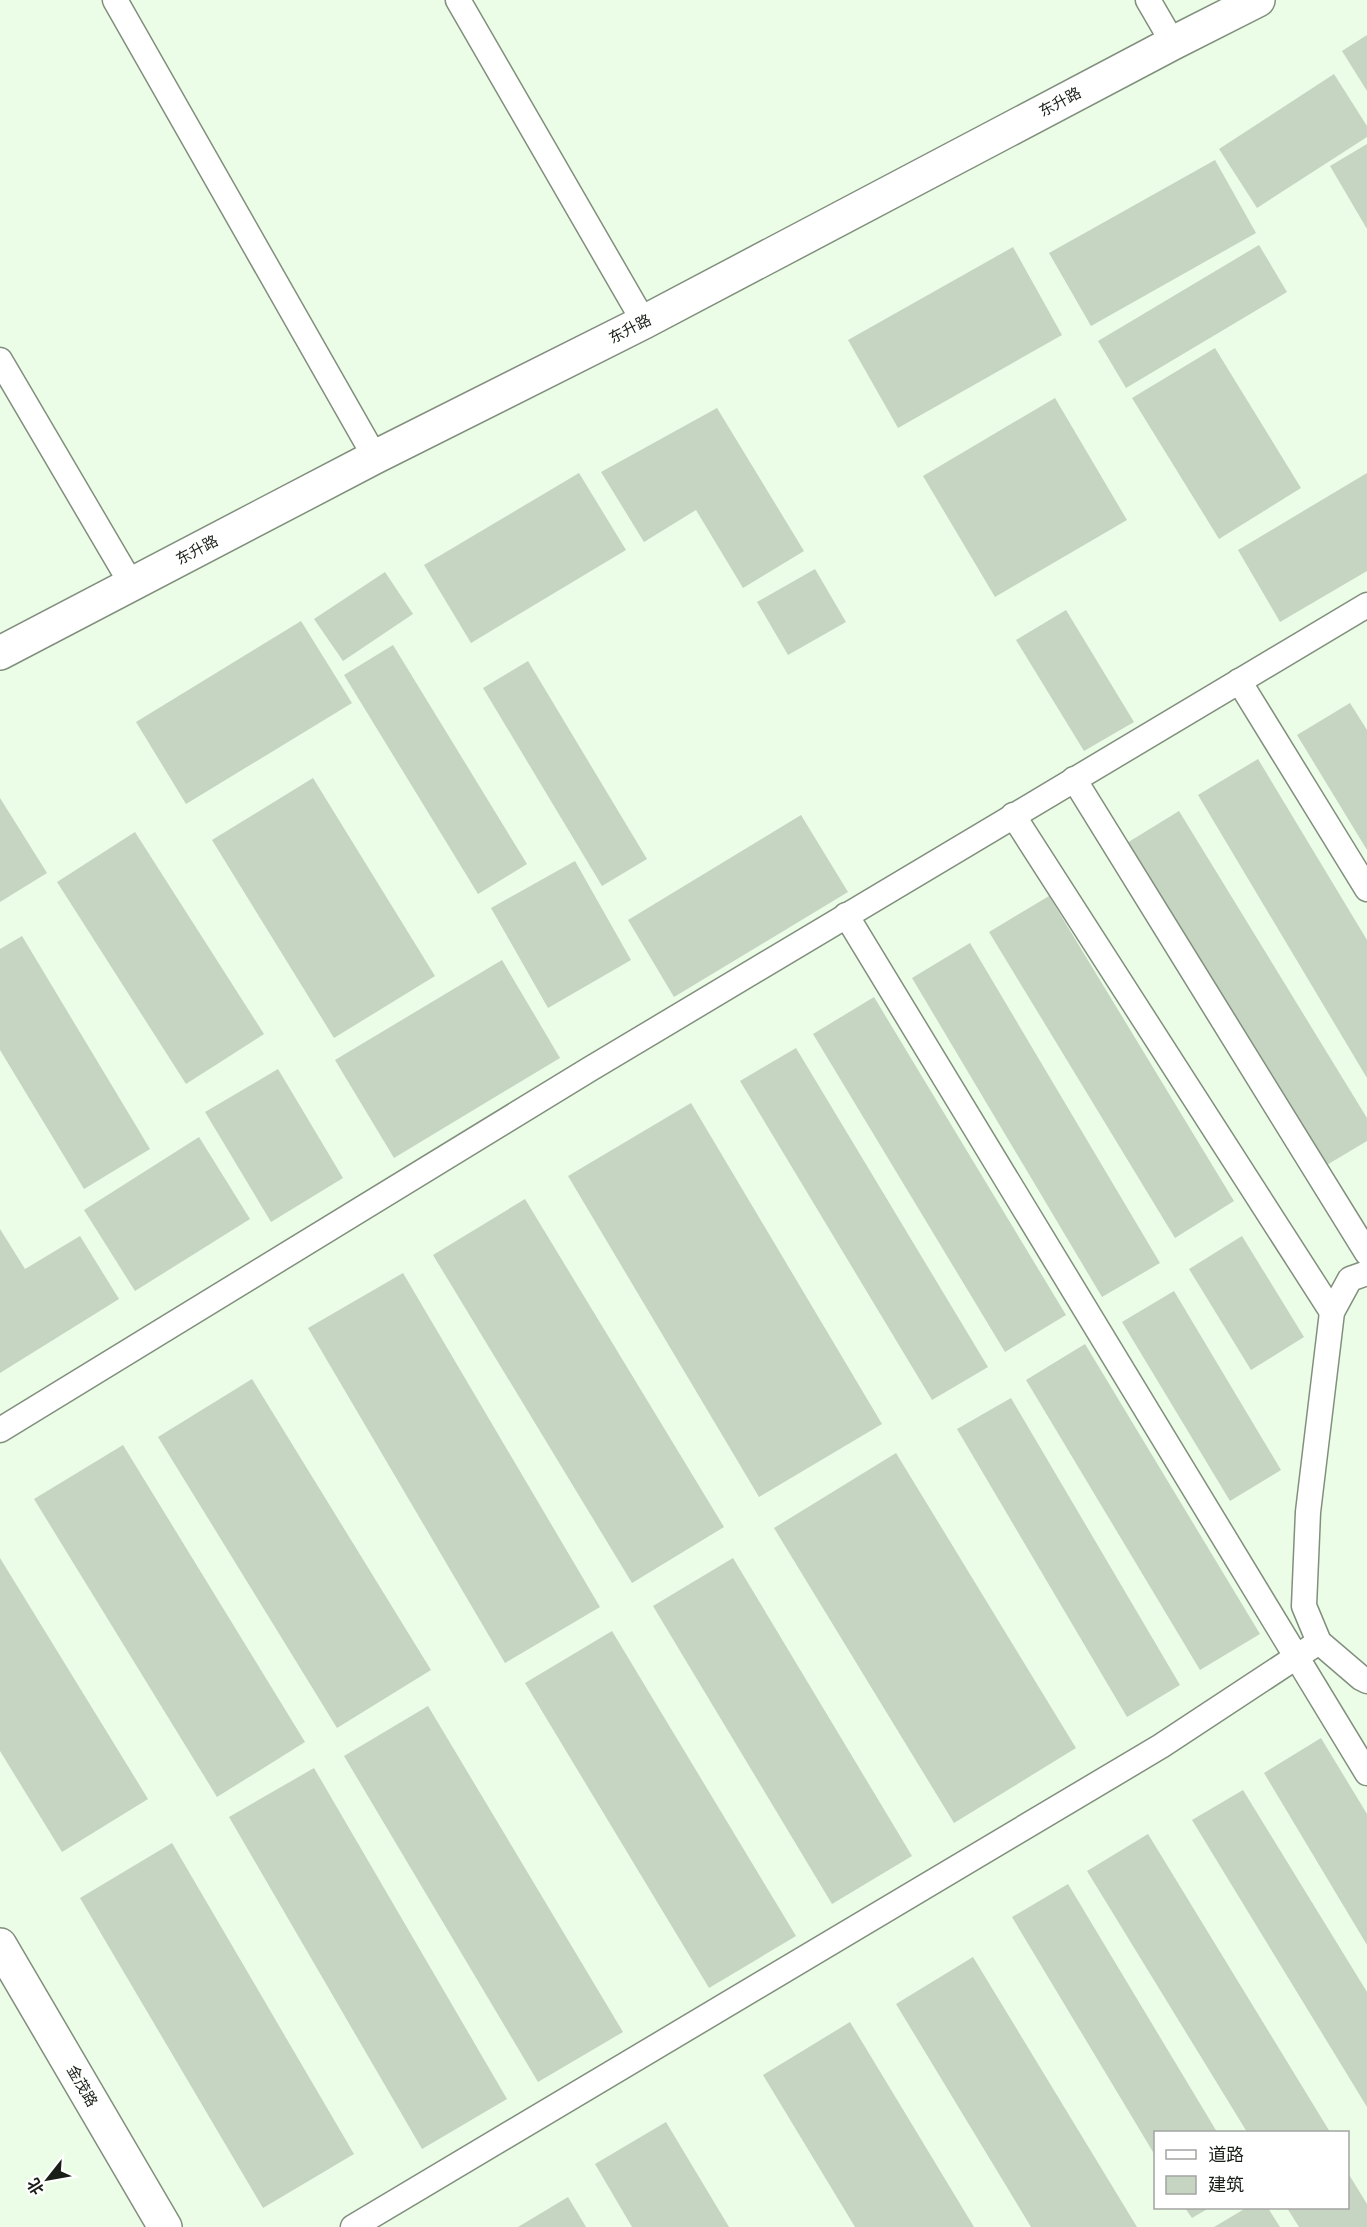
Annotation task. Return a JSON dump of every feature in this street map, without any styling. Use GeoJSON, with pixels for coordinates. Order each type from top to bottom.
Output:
{"type":"FeatureCollection","features":[{"type":"Feature","properties":{"kind":"street","name":"东升路"},"geometry":{"type":"LineString","coordinates":[[0,653],[375,457],[644,322],[1258,0]]}},
{"type":"Feature","properties":{"kind":"street","name":"金茂路"},"geometry":{"type":"LineString","coordinates":[[0,1945],[165,2227]]}},
{"type":"Feature","properties":{"kind":"lane"},"geometry":{"type":"LineString","coordinates":[[115,0],[375,457]]}},
{"type":"Feature","properties":{"kind":"lane"},"geometry":{"type":"LineString","coordinates":[[458,0],[644,322]]}},
{"type":"Feature","properties":{"kind":"lane"},"geometry":{"type":"LineString","coordinates":[[1148,0],[1173,43]]}},
{"type":"Feature","properties":{"kind":"lane"},"geometry":{"type":"LineString","coordinates":[[0,360],[132,585]]}},
{"type":"Feature","properties":{"kind":"lane"},"geometry":{"type":"LineString","coordinates":[[0,1430],[590,1069],[1367,605]]}},
{"type":"Feature","properties":{"kind":"lane"},"geometry":{"type":"LineString","coordinates":[[1239,681],[1367,889]]}},
{"type":"Feature","properties":{"kind":"lane"},"geometry":{"type":"LineString","coordinates":[[1074,779],[1367,1253]]}},
{"type":"Feature","properties":{"kind":"lane"},"geometry":{"type":"LineString","coordinates":[[1013,815],[1332,1312]]}},
{"type":"Feature","properties":{"kind":"lane"},"geometry":{"type":"LineString","coordinates":[[846,915],[1367,1773]]}},
{"type":"Feature","properties":{"kind":"lane"},"geometry":{"type":"LineString","coordinates":[[1367,1273],[1350,1279],[1332,1312],[1308,1512],[1304,1606],[1319,1642],[1367,1681]]}},
{"type":"Feature","properties":{"kind":"lane"},"geometry":{"type":"LineString","coordinates":[[353,2227],[1161,1746],[1319,1642]]}},
{"type":"Feature","properties":{"kind":"building"},"geometry":{"type":"Polygon","coordinates":[[[1367,35],[1367,91],[1342,51],[1367,35]]]}},
{"type":"Feature","properties":{"kind":"building"},"geometry":{"type":"Polygon","coordinates":[[[1334,74],[1367,126],[1367,137],[1257,208],[1219,149],[1334,74]]]}},
{"type":"Feature","properties":{"kind":"building"},"geometry":{"type":"Polygon","coordinates":[[[1367,144],[1367,229],[1330,166],[1367,144]]]}},
{"type":"Feature","properties":{"kind":"building"},"geometry":{"type":"Polygon","coordinates":[[[1215,160],[1256,233],[1091,326],[1049,253],[1215,160]]]}},
{"type":"Feature","properties":{"kind":"building"},"geometry":{"type":"Polygon","coordinates":[[[1259,245],[1287,292],[1126,388],[1098,341],[1259,245]]]}},
{"type":"Feature","properties":{"kind":"building"},"geometry":{"type":"Polygon","coordinates":[[[1013,247],[1062,335],[898,428],[848,340],[1013,247]]]}},
{"type":"Feature","properties":{"kind":"building"},"geometry":{"type":"Polygon","coordinates":[[[1215,348],[1301,488],[1219,539],[1132,398],[1215,348]]]}},
{"type":"Feature","properties":{"kind":"building"},"geometry":{"type":"Polygon","coordinates":[[[1055,398],[1127,520],[995,597],[923,476],[1055,398]]]}},
{"type":"Feature","properties":{"kind":"building"},"geometry":{"type":"Polygon","coordinates":[[[717,408],[804,551],[743,588],[696,510],[644,542],[601,472],[717,408]]]}},
{"type":"Feature","properties":{"kind":"building"},"geometry":{"type":"Polygon","coordinates":[[[579,473],[626,550],[471,643],[424,565],[579,473]]]}},
{"type":"Feature","properties":{"kind":"building"},"geometry":{"type":"Polygon","coordinates":[[[1367,473],[1367,571],[1280,622],[1238,550],[1367,473]]]}},
{"type":"Feature","properties":{"kind":"building"},"geometry":{"type":"Polygon","coordinates":[[[815,569],[846,622],[788,655],[757,602],[815,569]]]}},
{"type":"Feature","properties":{"kind":"building"},"geometry":{"type":"Polygon","coordinates":[[[385,572],[413,614],[343,661],[314,619],[385,572]]]}},
{"type":"Feature","properties":{"kind":"building"},"geometry":{"type":"Polygon","coordinates":[[[1066,610],[1134,722],[1084,751],[1016,640],[1066,610]]]}},
{"type":"Feature","properties":{"kind":"building"},"geometry":{"type":"Polygon","coordinates":[[[301,621],[352,703],[186,804],[136,722],[301,621]]]}},
{"type":"Feature","properties":{"kind":"building"},"geometry":{"type":"Polygon","coordinates":[[[393,645],[527,864],[478,894],[344,675],[393,645]]]}},
{"type":"Feature","properties":{"kind":"building"},"geometry":{"type":"Polygon","coordinates":[[[528,661],[647,859],[602,886],[483,688],[528,661]]]}},
{"type":"Feature","properties":{"kind":"building"},"geometry":{"type":"Polygon","coordinates":[[[1350,703],[1367,730],[1367,850],[1297,735],[1350,703]]]}},
{"type":"Feature","properties":{"kind":"building"},"geometry":{"type":"Polygon","coordinates":[[[1258,759],[1367,940],[1367,1078],[1198,795],[1258,759]]]}},
{"type":"Feature","properties":{"kind":"building"},"geometry":{"type":"Polygon","coordinates":[[[313,778],[435,976],[334,1038],[212,840],[313,778]]]}},
{"type":"Feature","properties":{"kind":"building"},"geometry":{"type":"Polygon","coordinates":[[[0,798],[47,873],[0,902],[0,798]]]}},
{"type":"Feature","properties":{"kind":"building"},"geometry":{"type":"Polygon","coordinates":[[[1179,811],[1367,1118],[1367,1141],[1320,1169],[1122,846],[1179,811]]]}},
{"type":"Feature","properties":{"kind":"building"},"geometry":{"type":"Polygon","coordinates":[[[801,815],[848,892],[674,997],[628,920],[801,815]]]}},
{"type":"Feature","properties":{"kind":"building"},"geometry":{"type":"Polygon","coordinates":[[[135,832],[264,1034],[186,1084],[57,882],[135,832]]]}},
{"type":"Feature","properties":{"kind":"building"},"geometry":{"type":"Polygon","coordinates":[[[575,861],[631,960],[548,1008],[491,908],[575,861]]]}},
{"type":"Feature","properties":{"kind":"building"},"geometry":{"type":"Polygon","coordinates":[[[1049,896],[1234,1201],[1175,1238],[989,932],[1049,896]]]}},
{"type":"Feature","properties":{"kind":"building"},"geometry":{"type":"Polygon","coordinates":[[[22,936],[150,1149],[84,1189],[0,1050],[0,949],[22,936]]]}},
{"type":"Feature","properties":{"kind":"building"},"geometry":{"type":"Polygon","coordinates":[[[970,943],[1160,1263],[1102,1297],[912,978],[970,943]]]}},
{"type":"Feature","properties":{"kind":"building"},"geometry":{"type":"Polygon","coordinates":[[[502,960],[560,1058],[394,1158],[335,1060],[502,960]]]}},
{"type":"Feature","properties":{"kind":"building"},"geometry":{"type":"Polygon","coordinates":[[[874,997],[1066,1315],[1005,1352],[813,1034],[874,997]]]}},
{"type":"Feature","properties":{"kind":"building"},"geometry":{"type":"Polygon","coordinates":[[[796,1048],[988,1367],[932,1400],[740,1081],[796,1048]]]}},
{"type":"Feature","properties":{"kind":"building"},"geometry":{"type":"Polygon","coordinates":[[[278,1069],[343,1178],[271,1222],[205,1112],[278,1069]]]}},
{"type":"Feature","properties":{"kind":"building"},"geometry":{"type":"Polygon","coordinates":[[[691,1103],[882,1424],[759,1497],[568,1176],[691,1103]]]}},
{"type":"Feature","properties":{"kind":"building"},"geometry":{"type":"Polygon","coordinates":[[[199,1137],[250,1219],[135,1291],[84,1210],[199,1137]]]}},
{"type":"Feature","properties":{"kind":"building"},"geometry":{"type":"Polygon","coordinates":[[[525,1199],[724,1527],[632,1583],[433,1255],[525,1199]]]}},
{"type":"Feature","properties":{"kind":"building"},"geometry":{"type":"Polygon","coordinates":[[[0,1229],[25,1269],[80,1236],[119,1299],[0,1373],[0,1229]]]}},
{"type":"Feature","properties":{"kind":"building"},"geometry":{"type":"Polygon","coordinates":[[[1242,1236],[1304,1337],[1251,1370],[1189,1269],[1242,1236]]]}},
{"type":"Feature","properties":{"kind":"building"},"geometry":{"type":"Polygon","coordinates":[[[403,1273],[600,1607],[505,1663],[308,1328],[403,1273]]]}},
{"type":"Feature","properties":{"kind":"building"},"geometry":{"type":"Polygon","coordinates":[[[1174,1291],[1281,1470],[1230,1501],[1122,1322],[1174,1291]]]}},
{"type":"Feature","properties":{"kind":"building"},"geometry":{"type":"Polygon","coordinates":[[[1085,1344],[1260,1634],[1200,1670],[1026,1380],[1085,1344]]]}},
{"type":"Feature","properties":{"kind":"building"},"geometry":{"type":"Polygon","coordinates":[[[252,1379],[431,1670],[337,1728],[158,1437],[252,1379]]]}},
{"type":"Feature","properties":{"kind":"building"},"geometry":{"type":"Polygon","coordinates":[[[1011,1398],[1180,1685],[1127,1717],[957,1429],[1011,1398]]]}},
{"type":"Feature","properties":{"kind":"building"},"geometry":{"type":"Polygon","coordinates":[[[123,1445],[305,1742],[217,1797],[34,1499],[123,1445]]]}},
{"type":"Feature","properties":{"kind":"building"},"geometry":{"type":"Polygon","coordinates":[[[896,1453],[1076,1748],[954,1823],[774,1528],[896,1453]]]}},
{"type":"Feature","properties":{"kind":"building"},"geometry":{"type":"Polygon","coordinates":[[[0,1558],[148,1799],[62,1852],[0,1751],[0,1558]]]}},
{"type":"Feature","properties":{"kind":"building"},"geometry":{"type":"Polygon","coordinates":[[[733,1558],[912,1856],[832,1904],[653,1606],[733,1558]]]}},
{"type":"Feature","properties":{"kind":"building"},"geometry":{"type":"Polygon","coordinates":[[[612,1631],[796,1936],[709,1988],[525,1683],[612,1631]]]}},
{"type":"Feature","properties":{"kind":"building"},"geometry":{"type":"Polygon","coordinates":[[[428,1706],[623,2032],[538,2082],[344,1756],[428,1706]]]}},
{"type":"Feature","properties":{"kind":"building"},"geometry":{"type":"Polygon","coordinates":[[[1321,1738],[1367,1814],[1367,1945],[1264,1773],[1321,1738]]]}},
{"type":"Feature","properties":{"kind":"building"},"geometry":{"type":"Polygon","coordinates":[[[314,1768],[507,2099],[422,2149],[229,1817],[314,1768]]]}},
{"type":"Feature","properties":{"kind":"building"},"geometry":{"type":"Polygon","coordinates":[[[1243,1790],[1367,1992],[1367,2107],[1192,1820],[1243,1790]]]}},
{"type":"Feature","properties":{"kind":"building"},"geometry":{"type":"Polygon","coordinates":[[[1148,1834],[1329,2131],[1246,2131],[1087,1871],[1148,1834]]]}},
{"type":"Feature","properties":{"kind":"building"},"geometry":{"type":"Polygon","coordinates":[[[172,1843],[354,2154],[263,2208],[80,1898],[172,1843]]]}},
{"type":"Feature","properties":{"kind":"building"},"geometry":{"type":"Polygon","coordinates":[[[1068,1884],[1216,2131],[1154,2131],[1154,2154],[1012,1917],[1068,1884]]]}},
{"type":"Feature","properties":{"kind":"building"},"geometry":{"type":"Polygon","coordinates":[[[973,1957],[1137,2227],[1031,2227],[896,2004],[973,1957]]]}},
{"type":"Feature","properties":{"kind":"building"},"geometry":{"type":"Polygon","coordinates":[[[850,2022],[974,2227],[855,2227],[763,2075],[850,2022]]]}},
{"type":"Feature","properties":{"kind":"building"},"geometry":{"type":"Polygon","coordinates":[[[666,2122],[729,2227],[632,2227],[595,2164],[666,2122]]]}},
{"type":"Feature","properties":{"kind":"building"},"geometry":{"type":"Polygon","coordinates":[[[1349,2175],[1367,2204],[1367,2227],[1299,2227],[1288,2209],[1349,2209],[1349,2175]]]}},
{"type":"Feature","properties":{"kind":"building"},"geometry":{"type":"Polygon","coordinates":[[[568,2197],[586,2227],[518,2227],[568,2197]]]}},
{"type":"Feature","properties":{"kind":"building"},"geometry":{"type":"Polygon","coordinates":[[[1186,2209],[1207,2209],[1192,2218],[1186,2209]]]}},
{"type":"Feature","properties":{"kind":"building"},"geometry":{"type":"Polygon","coordinates":[[[1244,2209],[1269,2209],[1280,2227],[1214,2227],[1244,2209]]]}}]}
